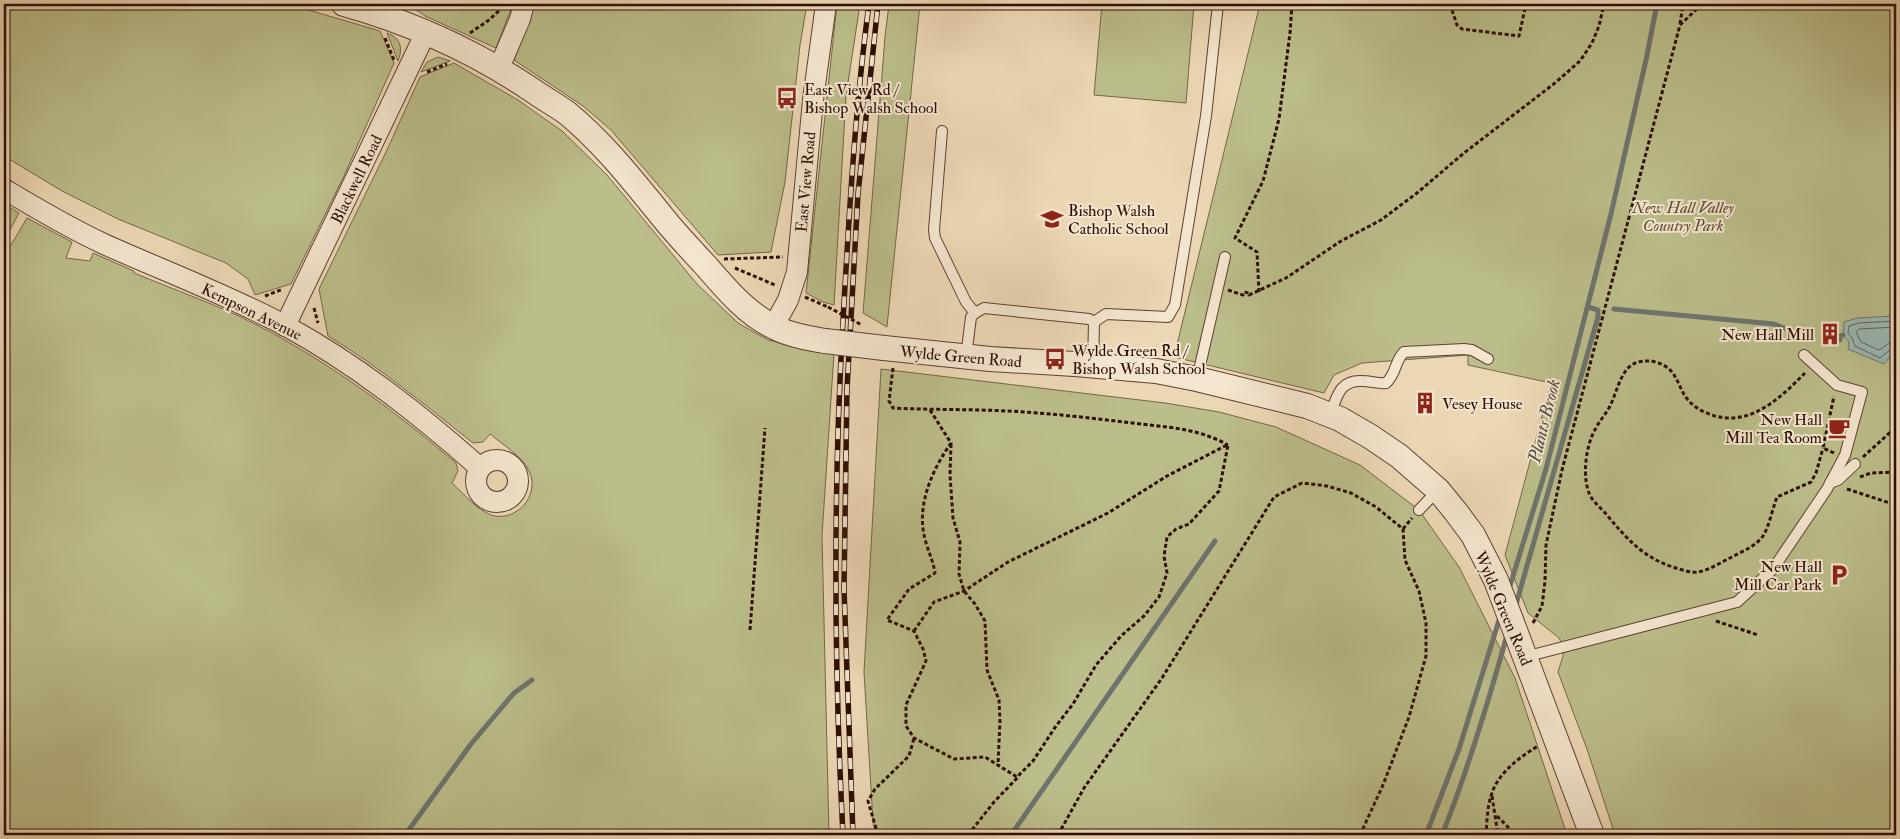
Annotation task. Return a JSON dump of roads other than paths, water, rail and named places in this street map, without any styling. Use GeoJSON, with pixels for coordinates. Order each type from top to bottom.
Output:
{"type":"FeatureCollection","features":[{"type":"Feature","properties":{"kind":"street","name":"Wylde Green Road"},"geometry":{"type":"LineString","coordinates":[[344,4],[383,9],[499,68],[566,113],[625,171],[670,227],[729,292],[754,314],[773,327],[798,336],[889,355],[966,357],[1156,371],[1294,401],[1330,415],[1372,437],[1399,456],[1438,490],[1473,535],[1496,580],[1514,630],[1534,655],[1554,739],[1592,835]]}},
{"type":"Feature","properties":{"kind":"street"},"geometry":{"type":"LineString","coordinates":[[499,68],[520,19],[524,4]]}},
{"type":"Feature","properties":{"kind":"street","name":"East View Road"},"geometry":{"type":"LineString","coordinates":[[773,327],[788,300],[797,272],[813,100],[826,4]]}},
{"type":"Feature","properties":{"kind":"street","name":"Blackwell Road"},"geometry":{"type":"LineString","coordinates":[[285,326],[426,32]]}},
{"type":"Feature","properties":{"kind":"street","name":"Kempson Avenue"},"geometry":{"type":"LineString","coordinates":[[4,189],[49,216],[102,243],[244,304],[337,356],[387,390],[480,468]]}},
{"type":"Feature","properties":{"kind":"lane"},"geometry":{"type":"LineString","coordinates":[[1094,322],[1106,314],[1168,317],[1175,305],[1206,116],[1218,4]]}},
{"type":"Feature","properties":{"kind":"lane"},"geometry":{"type":"LineString","coordinates":[[942,131],[934,230],[935,238],[966,302],[975,313]]}},
{"type":"Feature","properties":{"kind":"lane"},"geometry":{"type":"LineString","coordinates":[[1197,379],[1226,257]]}},
{"type":"Feature","properties":{"kind":"lane"},"geometry":{"type":"LineString","coordinates":[[966,357],[971,317],[984,308],[1089,319],[1094,322]]}},
{"type":"Feature","properties":{"kind":"lane"},"geometry":{"type":"LineString","coordinates":[[1093,366],[1094,322]]}},
{"type":"Feature","properties":{"kind":"lane"},"geometry":{"type":"LineString","coordinates":[[1330,415],[1341,388],[1362,380],[1386,383],[1392,379],[1399,358],[1404,352],[1464,349],[1472,350],[1488,359]]}},
{"type":"Feature","properties":{"kind":"lane"},"geometry":{"type":"LineString","coordinates":[[1534,655],[1737,602],[1773,569],[1834,481],[1844,457],[1862,392],[1837,385],[1804,355]]}},
{"type":"Feature","properties":{"kind":"lane"},"geometry":{"type":"LineString","coordinates":[[1834,481],[1855,464]]}},
{"type":"Feature","properties":{"kind":"lane"},"geometry":{"type":"LineString","coordinates":[[1419,510],[1438,490]]}},
{"type":"Feature","properties":{"kind":"water"},"geometry":{"type":"Polygon","coordinates":[[[1896,316],[1896,353],[1893,353],[1884,364],[1848,349],[1849,342],[1843,335],[1844,322],[1857,318],[1896,316]]]}},
{"type":"Feature","properties":{"kind":"waterway","name":"Plants Brook"},"geometry":{"type":"LineString","coordinates":[[1509,589],[1546,469],[1611,214],[1657,4]]}},
{"type":"Feature","properties":{"kind":"waterway"},"geometry":{"type":"LineString","coordinates":[[1515,608],[1598,317],[1598,310],[1588,307]]}},
{"type":"Feature","properties":{"kind":"waterway"},"geometry":{"type":"LineString","coordinates":[[1614,309],[1774,324],[1784,328]]}},
{"type":"Feature","properties":{"kind":"waterway"},"geometry":{"type":"LineString","coordinates":[[1840,340],[1840,336],[1843,335]]}},
{"type":"Feature","properties":{"kind":"waterway"},"geometry":{"type":"LineString","coordinates":[[1011,835],[1215,541]]}},
{"type":"Feature","properties":{"kind":"waterway","name":"Plants Brook"},"geometry":{"type":"LineString","coordinates":[[1426,835],[1459,749],[1500,617]]}},
{"type":"Feature","properties":{"kind":"waterway"},"geometry":{"type":"LineString","coordinates":[[1442,835],[1477,736],[1507,635]]}},
{"type":"Feature","properties":{"kind":"waterway"},"geometry":{"type":"LineString","coordinates":[[405,835],[471,744],[514,693],[532,680]]}},
{"type":"Feature","properties":{"kind":"railway"},"geometry":{"type":"LineString","coordinates":[[843,835],[836,642],[836,514],[840,385],[856,122],[869,4]]}},
{"type":"Feature","properties":{"kind":"railway"},"geometry":{"type":"LineString","coordinates":[[853,835],[844,589],[847,389],[858,194],[878,4]]}},
{"type":"Feature","properties":{"kind":"place","name":"East View Rd / Bishop Walsh School"},"geometry":{"type":"Point","coordinates":[787,98]}},
{"type":"Feature","properties":{"kind":"place","name":"Bishop Walsh Catholic School"},"geometry":{"type":"Point","coordinates":[1052,219]}},
{"type":"Feature","properties":{"kind":"place","name":"New Hall Mill"},"geometry":{"type":"Point","coordinates":[1830,334]}},
{"type":"Feature","properties":{"kind":"place","name":"Wylde Green Rd / Bishop Walsh School"},"geometry":{"type":"Point","coordinates":[1055,359]}},
{"type":"Feature","properties":{"kind":"place","name":"Vesey House"},"geometry":{"type":"Point","coordinates":[1425,403]}},
{"type":"Feature","properties":{"kind":"place","name":"New Hall Mill Tea Room"},"geometry":{"type":"Point","coordinates":[1839,428]}},
{"type":"Feature","properties":{"kind":"place","name":"New Hall Mill Car Park"},"geometry":{"type":"Point","coordinates":[1839,575]}},
{"type":"Feature","properties":{"kind":"park label","name":"New Hall Valley Country Park"},"geometry":{"type":"Point","coordinates":[1683,216]}}]}
